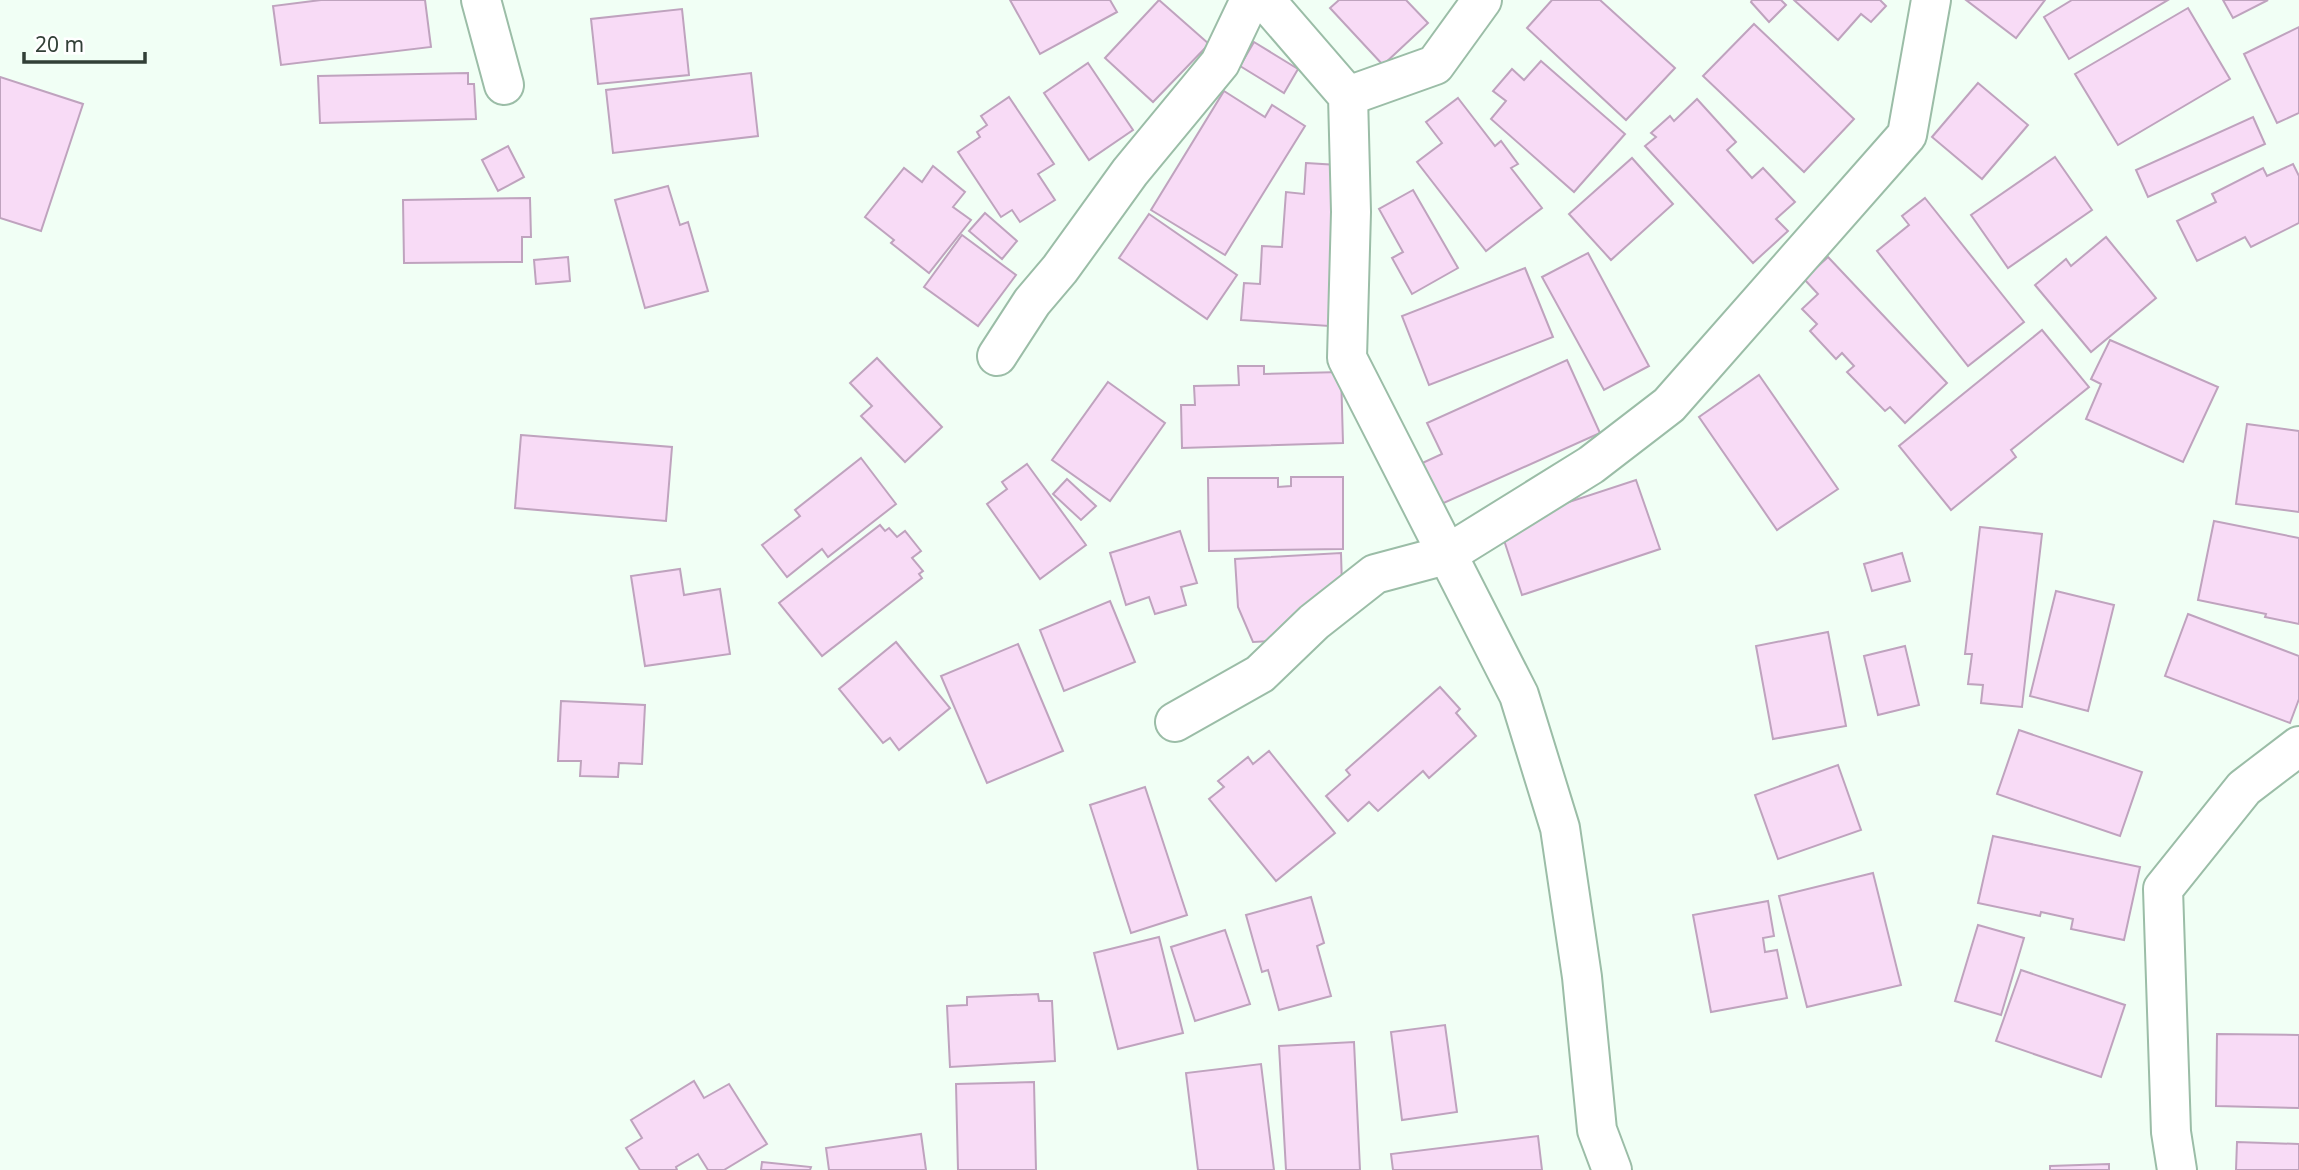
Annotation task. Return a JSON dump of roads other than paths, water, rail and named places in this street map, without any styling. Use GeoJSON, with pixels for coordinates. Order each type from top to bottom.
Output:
{"type":"FeatureCollection","features":[{"type":"Feature","properties":{"kind":"street"},"geometry":{"type":"LineString","coordinates":[[481,0],[504,85]]}},
{"type":"Feature","properties":{"kind":"street"},"geometry":{"type":"LineString","coordinates":[[997,356],[1032,302],[1060,269],[1130,172],[1220,63],[1250,0]]}},
{"type":"Feature","properties":{"kind":"street"},"geometry":{"type":"LineString","coordinates":[[1265,0],[1348,96],[1351,212],[1347,358],[1519,695],[1560,828],[1582,977],[1597,1130],[1612,1170]]}},
{"type":"Feature","properties":{"kind":"street"},"geometry":{"type":"LineString","coordinates":[[1348,96],[1435,65],[1482,0]]}},
{"type":"Feature","properties":{"kind":"street"},"geometry":{"type":"LineString","coordinates":[[1175,722],[1260,674],[1314,622],[1375,574],[1446,555],[1591,465],[1669,405],[1907,135],[1931,0]]}},
{"type":"Feature","properties":{"kind":"street"},"geometry":{"type":"LineString","coordinates":[[2177,1170],[2171,1132],[2163,889],[2244,788],[2299,746]]}}]}
